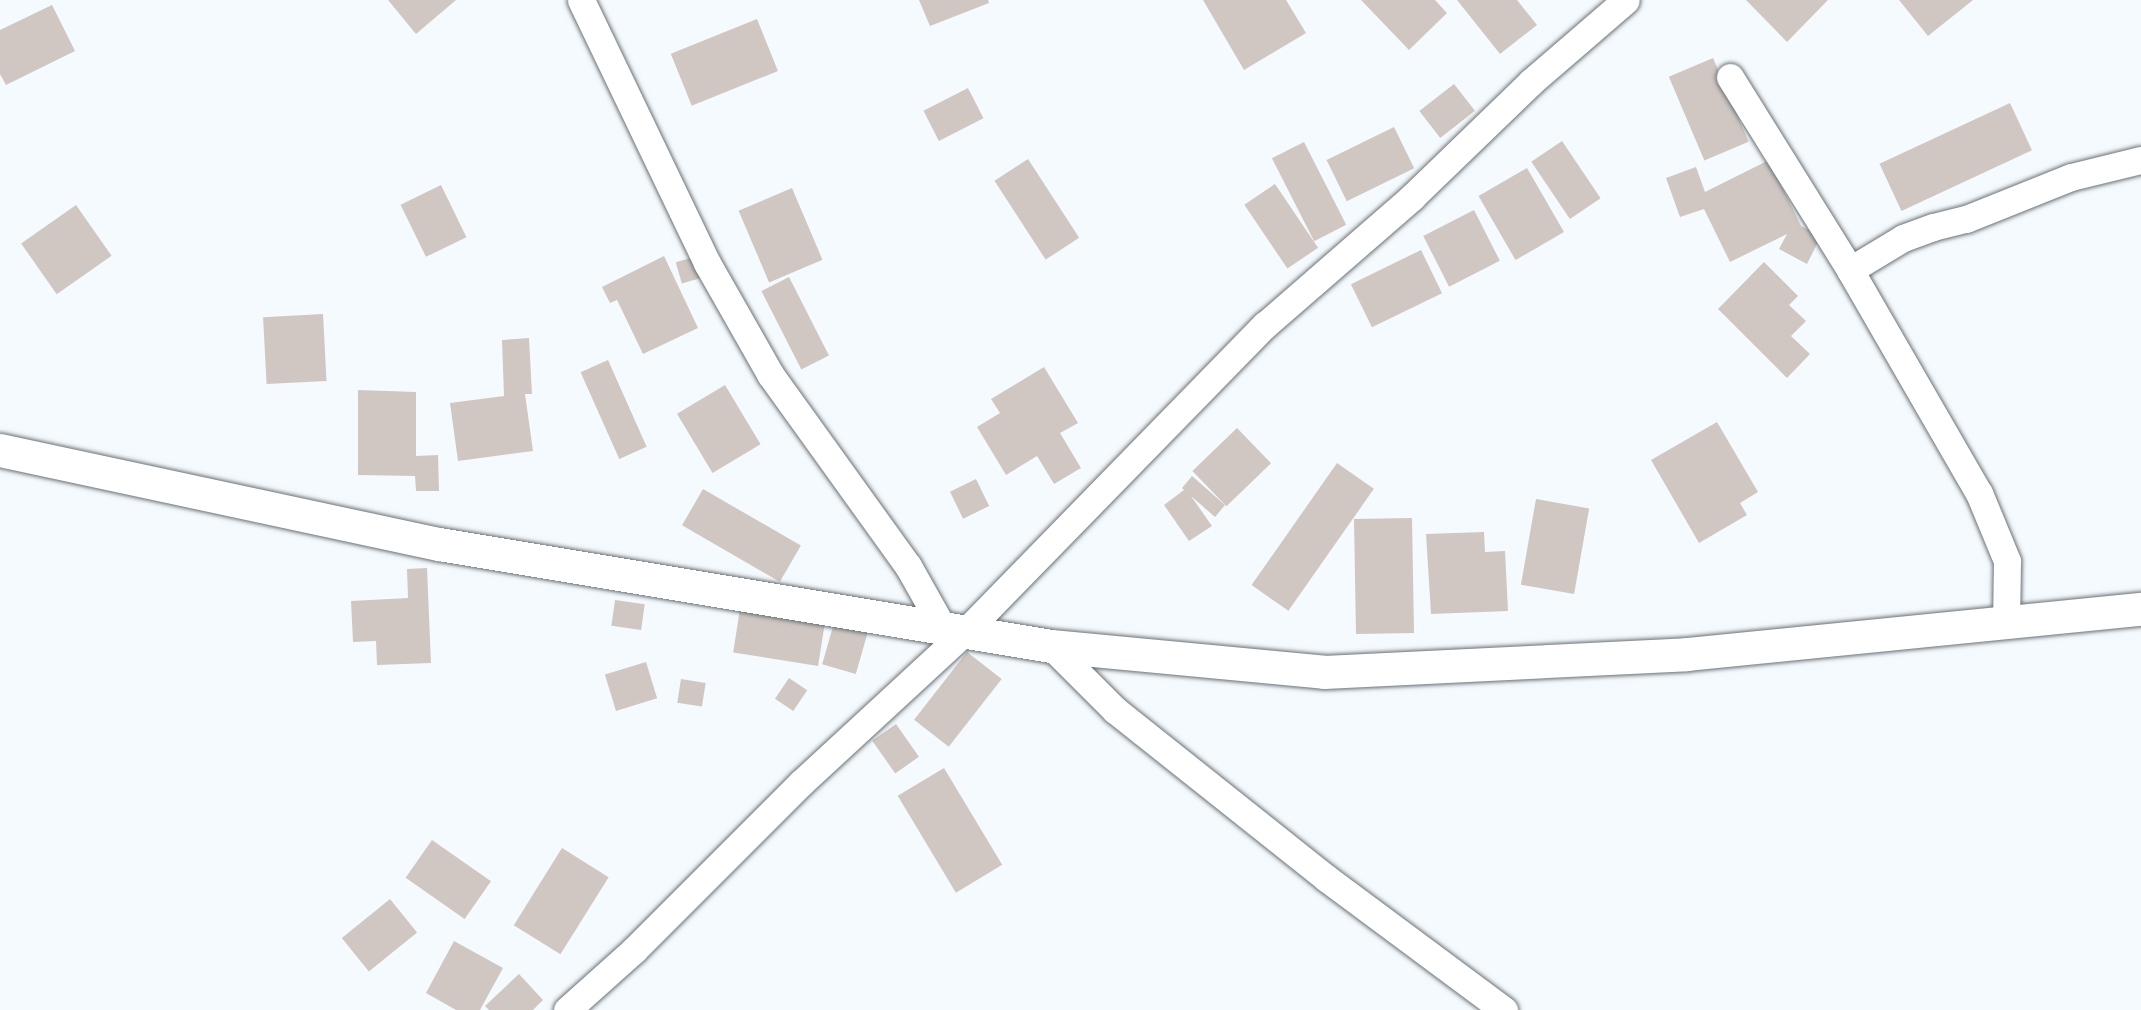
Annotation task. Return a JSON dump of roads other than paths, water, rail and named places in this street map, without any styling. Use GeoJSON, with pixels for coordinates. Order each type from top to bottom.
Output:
{"type":"FeatureCollection","features":[{"type":"Feature","properties":{"kind":"street"},"geometry":{"type":"LineString","coordinates":[[567,1010],[634,950],[954,630],[1264,326],[1412,198],[1531,82],[1626,0]]}},
{"type":"Feature","properties":{"kind":"street"},"geometry":{"type":"LineString","coordinates":[[586,3],[707,263],[770,374],[954,630]]}},
{"type":"Feature","properties":{"kind":"street"},"geometry":{"type":"LineString","coordinates":[[1730,77],[1850,270],[1979,493],[2007,561],[2006,622]]}},
{"type":"Feature","properties":{"kind":"street"},"geometry":{"type":"LineString","coordinates":[[1850,270],[1903,238],[1933,227],[1966,219],[2071,177],[2141,160]]}},
{"type":"Feature","properties":{"kind":"street"},"geometry":{"type":"LineString","coordinates":[[0,450],[439,544],[1051,646],[1324,672],[1687,654],[2141,609]]}},
{"type":"Feature","properties":{"kind":"street"},"geometry":{"type":"LineString","coordinates":[[1051,646],[1115,710],[1326,878],[1504,1010]]}}]}
